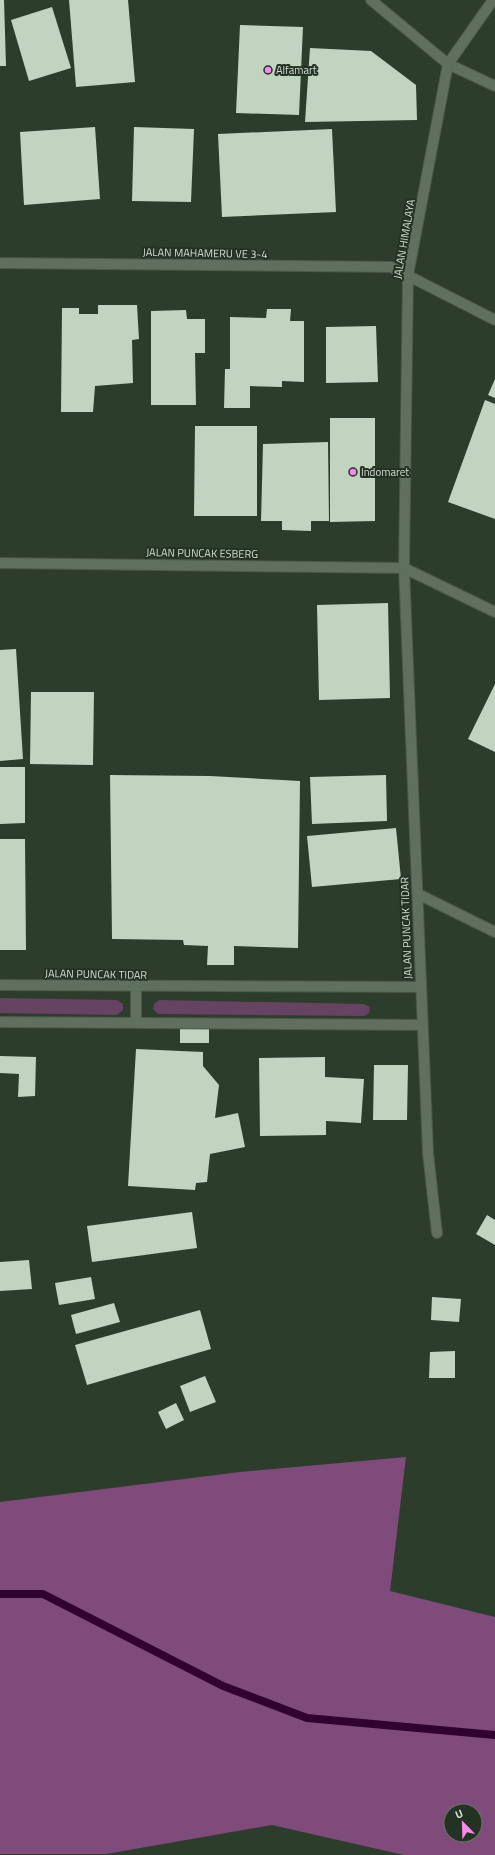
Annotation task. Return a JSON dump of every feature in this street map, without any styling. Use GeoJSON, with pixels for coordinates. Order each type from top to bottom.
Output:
{"type":"FeatureCollection","features":[{"type":"Feature","properties":{"kind":"street"},"geometry":{"type":"LineString","coordinates":[[371,0],[448,64],[495,86]]}},
{"type":"Feature","properties":{"kind":"street"},"geometry":{"type":"LineString","coordinates":[[448,64],[493,0]]}},
{"type":"Feature","properties":{"kind":"street","name":"JALAN HIMALAYA"},"geometry":{"type":"LineString","coordinates":[[404,568],[408,275],[448,64]]}},
{"type":"Feature","properties":{"kind":"street","name":"JALAN MAHAMERU VE 3-4"},"geometry":{"type":"LineString","coordinates":[[0,263],[391,267],[408,275],[436,292],[495,320]]}},
{"type":"Feature","properties":{"kind":"street","name":"JALAN PUNCAK ESBERG"},"geometry":{"type":"LineString","coordinates":[[0,562],[404,568]]}},
{"type":"Feature","properties":{"kind":"street"},"geometry":{"type":"LineString","coordinates":[[404,568],[495,612]]}},
{"type":"Feature","properties":{"kind":"street","name":"JALAN PUNCAK TIDAR"},"geometry":{"type":"LineString","coordinates":[[0,985],[136,987],[420,987],[418,894],[404,568]]}},
{"type":"Feature","properties":{"kind":"street"},"geometry":{"type":"LineString","coordinates":[[418,894],[495,932]]}},
{"type":"Feature","properties":{"kind":"street"},"geometry":{"type":"LineString","coordinates":[[136,987],[136,1023]]}},
{"type":"Feature","properties":{"kind":"street"},"geometry":{"type":"LineString","coordinates":[[420,987],[428,1153],[437,1233]]}},
{"type":"Feature","properties":{"kind":"street"},"geometry":{"type":"LineString","coordinates":[[0,1022],[422,1025]]}},
{"type":"Feature","properties":{"kind":"shaded area"},"geometry":{"type":"Polygon","coordinates":[[[0,998],[117,1000],[123,1004],[123,1010],[117,1015],[0,1013],[0,998]]]}},
{"type":"Feature","properties":{"kind":"shaded area"},"geometry":{"type":"Polygon","coordinates":[[[159,1000],[364,1004],[370,1007],[369,1013],[364,1016],[158,1014],[153,1009],[154,1004],[159,1000]]]}},
{"type":"Feature","properties":{"kind":"shaded area"},"geometry":{"type":"Polygon","coordinates":[[[406,1457],[390,1591],[495,1617],[495,1855],[404,1855],[272,1825],[106,1854],[0,1854],[0,1502],[240,1472],[406,1457]]]}},
{"type":"Feature","properties":{"kind":"building"},"geometry":{"type":"Polygon","coordinates":[[[0,0],[4,0],[6,66],[0,66],[0,0]]]}},
{"type":"Feature","properties":{"kind":"building"},"geometry":{"type":"Polygon","coordinates":[[[69,0],[128,0],[135,82],[76,87],[69,0]]]}},
{"type":"Feature","properties":{"kind":"building"},"geometry":{"type":"Polygon","coordinates":[[[52,7],[71,68],[29,81],[11,20],[52,7]]]}},
{"type":"Feature","properties":{"kind":"building"},"geometry":{"type":"Polygon","coordinates":[[[240,25],[303,27],[299,115],[236,113],[240,25]]]}},
{"type":"Feature","properties":{"kind":"building"},"geometry":{"type":"Polygon","coordinates":[[[310,48],[371,51],[416,85],[417,120],[305,122],[310,48]]]}},
{"type":"Feature","properties":{"kind":"building"},"geometry":{"type":"Polygon","coordinates":[[[95,127],[100,199],[24,205],[20,132],[95,127]]]}},
{"type":"Feature","properties":{"kind":"building"},"geometry":{"type":"Polygon","coordinates":[[[134,127],[194,129],[191,202],[132,201],[134,127]]]}},
{"type":"Feature","properties":{"kind":"building"},"geometry":{"type":"Polygon","coordinates":[[[332,129],[336,212],[222,217],[218,134],[332,129]]]}},
{"type":"Feature","properties":{"kind":"building"},"geometry":{"type":"Polygon","coordinates":[[[98,305],[137,305],[139,339],[132,340],[133,383],[95,386],[93,412],[61,412],[62,308],[79,308],[79,314],[98,314],[98,305]]]}},
{"type":"Feature","properties":{"kind":"building"},"geometry":{"type":"Polygon","coordinates":[[[267,309],[291,309],[290,321],[304,321],[304,382],[282,381],[282,387],[250,386],[250,408],[224,408],[225,369],[230,369],[230,317],[266,318],[267,309]]]}},
{"type":"Feature","properties":{"kind":"building"},"geometry":{"type":"Polygon","coordinates":[[[186,310],[187,319],[205,319],[205,353],[195,353],[196,405],[151,405],[151,311],[186,310]]]}},
{"type":"Feature","properties":{"kind":"building"},"geometry":{"type":"Polygon","coordinates":[[[376,326],[378,382],[326,383],[326,327],[376,326]]]}},
{"type":"Feature","properties":{"kind":"building"},"geometry":{"type":"Polygon","coordinates":[[[495,379],[495,398],[488,395],[495,379]]]}},
{"type":"Feature","properties":{"kind":"building"},"geometry":{"type":"Polygon","coordinates":[[[485,400],[495,404],[495,519],[448,502],[485,400]]]}},
{"type":"Feature","properties":{"kind":"building"},"geometry":{"type":"Polygon","coordinates":[[[330,418],[375,418],[375,521],[330,522],[330,418]]]}},
{"type":"Feature","properties":{"kind":"building"},"geometry":{"type":"Polygon","coordinates":[[[195,426],[257,426],[257,516],[194,516],[195,426]]]}},
{"type":"Feature","properties":{"kind":"building"},"geometry":{"type":"Polygon","coordinates":[[[328,442],[329,521],[311,521],[311,531],[282,530],[282,521],[261,521],[263,444],[328,442]]]}},
{"type":"Feature","properties":{"kind":"building"},"geometry":{"type":"Polygon","coordinates":[[[388,603],[390,698],[319,700],[317,605],[388,603]]]}},
{"type":"Feature","properties":{"kind":"building"},"geometry":{"type":"Polygon","coordinates":[[[16,649],[23,759],[0,761],[0,650],[16,649]]]}},
{"type":"Feature","properties":{"kind":"building"},"geometry":{"type":"Polygon","coordinates":[[[495,684],[495,752],[468,739],[495,684]]]}},
{"type":"Feature","properties":{"kind":"building"},"geometry":{"type":"Polygon","coordinates":[[[31,692],[94,692],[93,765],[30,764],[31,692]]]}},
{"type":"Feature","properties":{"kind":"building"},"geometry":{"type":"Polygon","coordinates":[[[0,767],[25,767],[25,823],[0,824],[0,767]]]}},
{"type":"Feature","properties":{"kind":"building"},"geometry":{"type":"Polygon","coordinates":[[[110,775],[210,776],[300,781],[298,948],[234,946],[234,965],[207,965],[208,946],[184,945],[183,940],[112,939],[110,775]]]}},
{"type":"Feature","properties":{"kind":"building"},"geometry":{"type":"Polygon","coordinates":[[[386,775],[387,821],[312,824],[310,777],[386,775]]]}},
{"type":"Feature","properties":{"kind":"building"},"geometry":{"type":"Polygon","coordinates":[[[396,828],[401,879],[312,887],[307,836],[396,828]]]}},
{"type":"Feature","properties":{"kind":"building"},"geometry":{"type":"Polygon","coordinates":[[[0,839],[25,839],[26,950],[0,950],[0,839]]]}},
{"type":"Feature","properties":{"kind":"building"},"geometry":{"type":"Polygon","coordinates":[[[180,1025],[209,1025],[209,1043],[180,1043],[180,1025]]]}},
{"type":"Feature","properties":{"kind":"building"},"geometry":{"type":"Polygon","coordinates":[[[136,1049],[203,1052],[203,1066],[219,1085],[215,1118],[238,1113],[245,1147],[210,1154],[207,1182],[196,1183],[195,1190],[128,1186],[136,1049]]]}},
{"type":"Feature","properties":{"kind":"building"},"geometry":{"type":"Polygon","coordinates":[[[0,1056],[36,1057],[35,1096],[18,1097],[19,1074],[0,1073],[0,1056]]]}},
{"type":"Feature","properties":{"kind":"building"},"geometry":{"type":"Polygon","coordinates":[[[325,1057],[325,1077],[364,1079],[361,1123],[326,1121],[326,1135],[260,1136],[259,1058],[325,1057]]]}},
{"type":"Feature","properties":{"kind":"building"},"geometry":{"type":"Polygon","coordinates":[[[374,1065],[408,1065],[407,1120],[373,1120],[374,1065]]]}},
{"type":"Feature","properties":{"kind":"building"},"geometry":{"type":"Polygon","coordinates":[[[192,1212],[197,1248],[92,1262],[87,1226],[192,1212]]]}},
{"type":"Feature","properties":{"kind":"building"},"geometry":{"type":"Polygon","coordinates":[[[487,1215],[495,1220],[495,1245],[476,1234],[487,1215]]]}},
{"type":"Feature","properties":{"kind":"building"},"geometry":{"type":"Polygon","coordinates":[[[29,1260],[32,1289],[0,1291],[0,1262],[29,1260]]]}},
{"type":"Feature","properties":{"kind":"building"},"geometry":{"type":"Polygon","coordinates":[[[91,1277],[95,1299],[59,1305],[55,1283],[91,1277]]]}},
{"type":"Feature","properties":{"kind":"building"},"geometry":{"type":"Polygon","coordinates":[[[432,1297],[461,1299],[459,1322],[431,1320],[432,1297]]]}},
{"type":"Feature","properties":{"kind":"building"},"geometry":{"type":"Polygon","coordinates":[[[114,1303],[120,1322],[76,1334],[71,1315],[114,1303]]]}},
{"type":"Feature","properties":{"kind":"building"},"geometry":{"type":"Polygon","coordinates":[[[200,1310],[211,1349],[87,1385],[75,1345],[200,1310]]]}},
{"type":"Feature","properties":{"kind":"building"},"geometry":{"type":"Polygon","coordinates":[[[455,1351],[455,1378],[429,1378],[430,1352],[455,1351]]]}},
{"type":"Feature","properties":{"kind":"building"},"geometry":{"type":"Polygon","coordinates":[[[205,1376],[216,1402],[190,1412],[180,1386],[205,1376]]]}},
{"type":"Feature","properties":{"kind":"building"},"geometry":{"type":"Polygon","coordinates":[[[176,1403],[184,1420],[166,1429],[158,1412],[176,1403]]]}},
{"type":"Feature","properties":{"kind":"waterway"},"geometry":{"type":"LineString","coordinates":[[0,1594],[43,1594],[223,1686],[307,1718],[495,1735]]}},
{"type":"Feature","properties":{"kind":"place","name":"Alfamart"},"geometry":{"type":"Point","coordinates":[268,70]}},
{"type":"Feature","properties":{"kind":"place","name":"Indomaret"},"geometry":{"type":"Point","coordinates":[353,472]}}]}
